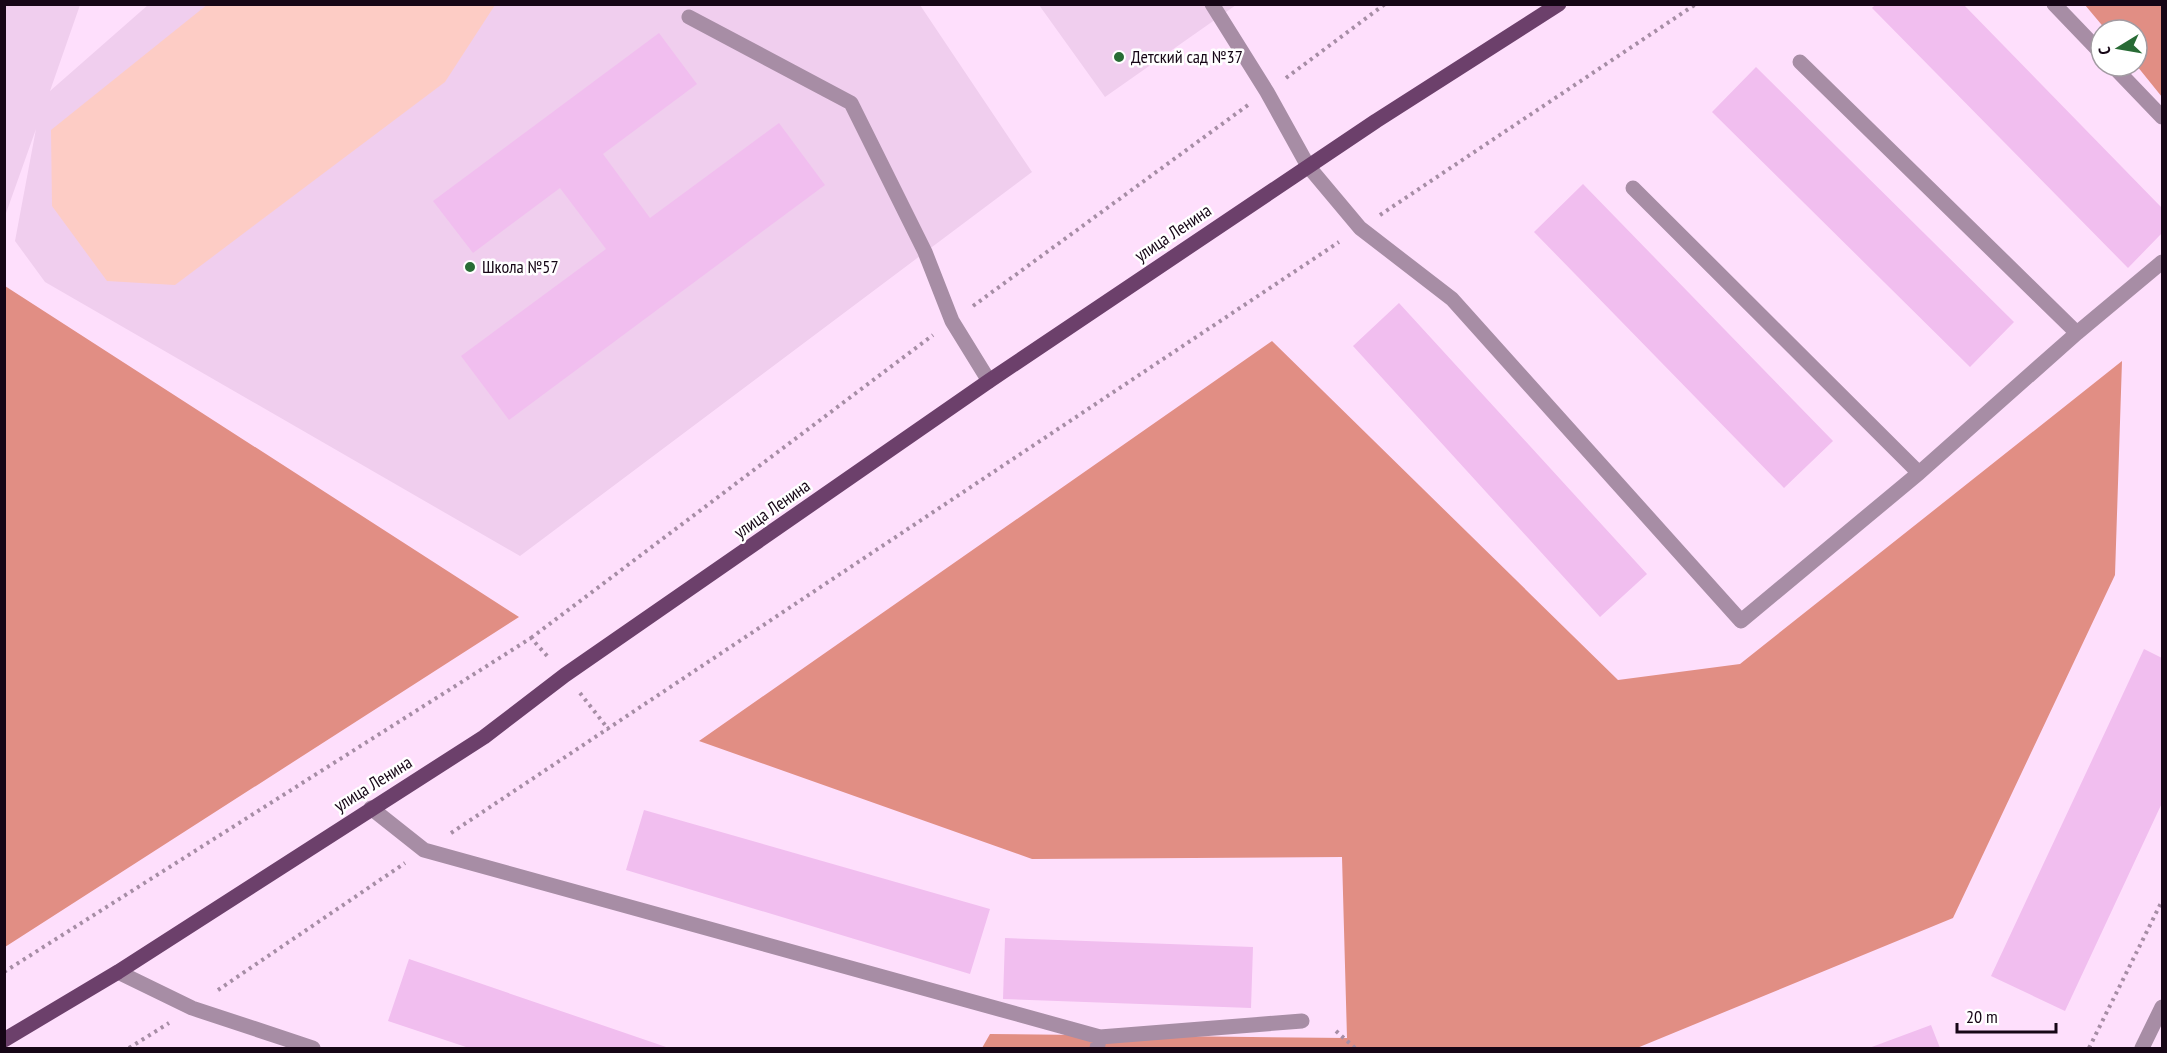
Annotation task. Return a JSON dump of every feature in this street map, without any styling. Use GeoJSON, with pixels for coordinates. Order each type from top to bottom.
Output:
{"type":"FeatureCollection","features":[{"type":"Feature","properties":{"kind":"main road","name":"улица Ленина"},"geometry":{"type":"LineString","coordinates":[[4,1040],[118,972],[484,737],[565,675],[989,381],[1308,166],[1559,4]]}},
{"type":"Feature","properties":{"kind":"street"},"geometry":{"type":"LineString","coordinates":[[1212,4],[1267,92],[1308,166],[1360,228],[1452,298],[1741,621],[1919,473],[2077,333],[2163,262]]}},
{"type":"Feature","properties":{"kind":"street"},"geometry":{"type":"LineString","coordinates":[[2054,4],[2089,40]]}},
{"type":"Feature","properties":{"kind":"street"},"geometry":{"type":"LineString","coordinates":[[689,17],[851,103],[925,252],[952,321],[989,381]]}},
{"type":"Feature","properties":{"kind":"street"},"geometry":{"type":"LineString","coordinates":[[1800,62],[2077,333]]}},
{"type":"Feature","properties":{"kind":"street"},"geometry":{"type":"LineString","coordinates":[[2126,78],[2163,117]]}},
{"type":"Feature","properties":{"kind":"street"},"geometry":{"type":"LineString","coordinates":[[1633,188],[1919,473]]}},
{"type":"Feature","properties":{"kind":"street"},"geometry":{"type":"LineString","coordinates":[[371,808],[424,850],[1098,1043],[1302,1021]]}},
{"type":"Feature","properties":{"kind":"street"},"geometry":{"type":"LineString","coordinates":[[118,972],[192,1008],[313,1048]]}},
{"type":"Feature","properties":{"kind":"street"},"geometry":{"type":"LineString","coordinates":[[2142,1048],[2163,1007]]}},
{"type":"Feature","properties":{"kind":"path"},"geometry":{"type":"LineString","coordinates":[[129,1048],[1696,4]]}},
{"type":"Feature","properties":{"kind":"path"},"geometry":{"type":"LineString","coordinates":[[4,972],[531,638],[565,675],[609,730]]}},
{"type":"Feature","properties":{"kind":"path"},"geometry":{"type":"LineString","coordinates":[[2089,1048],[2163,901]]}},
{"type":"Feature","properties":{"kind":"path"},"geometry":{"type":"LineString","coordinates":[[1336,1031],[1355,1048]]}},
{"type":"Feature","properties":{"kind":"shaded area","name":"Школа №57"},"geometry":{"type":"Polygon","coordinates":[[[5,4],[80,5],[50,91],[148,5],[920,5],[1032,172],[520,556],[45,282],[15,241],[36,129],[5,216],[5,4]]]}},
{"type":"Feature","properties":{"kind":"shaded area"},"geometry":{"type":"Polygon","coordinates":[[[208,4],[495,5],[445,82],[175,285],[107,281],[52,206],[51,130],[208,4]]]}},
{"type":"Feature","properties":{"kind":"shaded area","name":"Детский сад №37"},"geometry":{"type":"Polygon","coordinates":[[[1039,5],[1236,5],[1105,97],[1039,5]]]}},
{"type":"Feature","properties":{"kind":"shaded area"},"geometry":{"type":"Polygon","coordinates":[[[2085,5],[2162,5],[2162,97],[2147,78],[2149,78],[2149,18],[2096,18],[2085,5]]]}},
{"type":"Feature","properties":{"kind":"shaded area"},"geometry":{"type":"Polygon","coordinates":[[[5,286],[519,617],[5,947],[5,286]]]}},
{"type":"Feature","properties":{"kind":"shaded area"},"geometry":{"type":"Polygon","coordinates":[[[1272,341],[1618,680],[1740,664],[2122,361],[2115,575],[1953,918],[1637,1048],[982,1048],[990,1034],[1347,1038],[1342,857],[1032,859],[699,741],[1272,341]]]}},
{"type":"Feature","properties":{"kind":"building"},"geometry":{"type":"Polygon","coordinates":[[[1876,4],[1963,4],[2162,208],[2162,233],[2128,268],[1872,8],[1876,4]]]}},
{"type":"Feature","properties":{"kind":"building"},"geometry":{"type":"Polygon","coordinates":[[[659,33],[697,84],[603,154],[650,218],[779,123],[825,185],[509,420],[461,356],[606,249],[560,188],[473,253],[433,201],[659,33]]]}},
{"type":"Feature","properties":{"kind":"building"},"geometry":{"type":"Polygon","coordinates":[[[1756,67],[2014,322],[1970,367],[1712,112],[1756,67]]]}},
{"type":"Feature","properties":{"kind":"building"},"geometry":{"type":"Polygon","coordinates":[[[1583,184],[1833,441],[1784,488],[1534,232],[1583,184]]]}},
{"type":"Feature","properties":{"kind":"building"},"geometry":{"type":"Polygon","coordinates":[[[1399,303],[1647,574],[1600,617],[1353,346],[1399,303]]]}},
{"type":"Feature","properties":{"kind":"building"},"geometry":{"type":"Polygon","coordinates":[[[2144,649],[2162,658],[2162,803],[2065,1011],[1991,976],[2144,649]]]}},
{"type":"Feature","properties":{"kind":"building"},"geometry":{"type":"Polygon","coordinates":[[[644,810],[990,909],[970,974],[626,870],[644,810]]]}},
{"type":"Feature","properties":{"kind":"building"},"geometry":{"type":"Polygon","coordinates":[[[1005,938],[1253,947],[1251,1008],[1003,999],[1005,938]]]}},
{"type":"Feature","properties":{"kind":"building"},"geometry":{"type":"Polygon","coordinates":[[[409,959],[669,1048],[469,1048],[388,1021],[409,959]]]}},
{"type":"Feature","properties":{"kind":"building"},"geometry":{"type":"Polygon","coordinates":[[[1931,1025],[1940,1048],[1869,1048],[1931,1025]]]}},
{"type":"Feature","properties":{"kind":"place","name":"Детский сад №37"},"geometry":{"type":"Point","coordinates":[1119,57]}},
{"type":"Feature","properties":{"kind":"place","name":"Школа №57"},"geometry":{"type":"Point","coordinates":[470,267]}}]}
